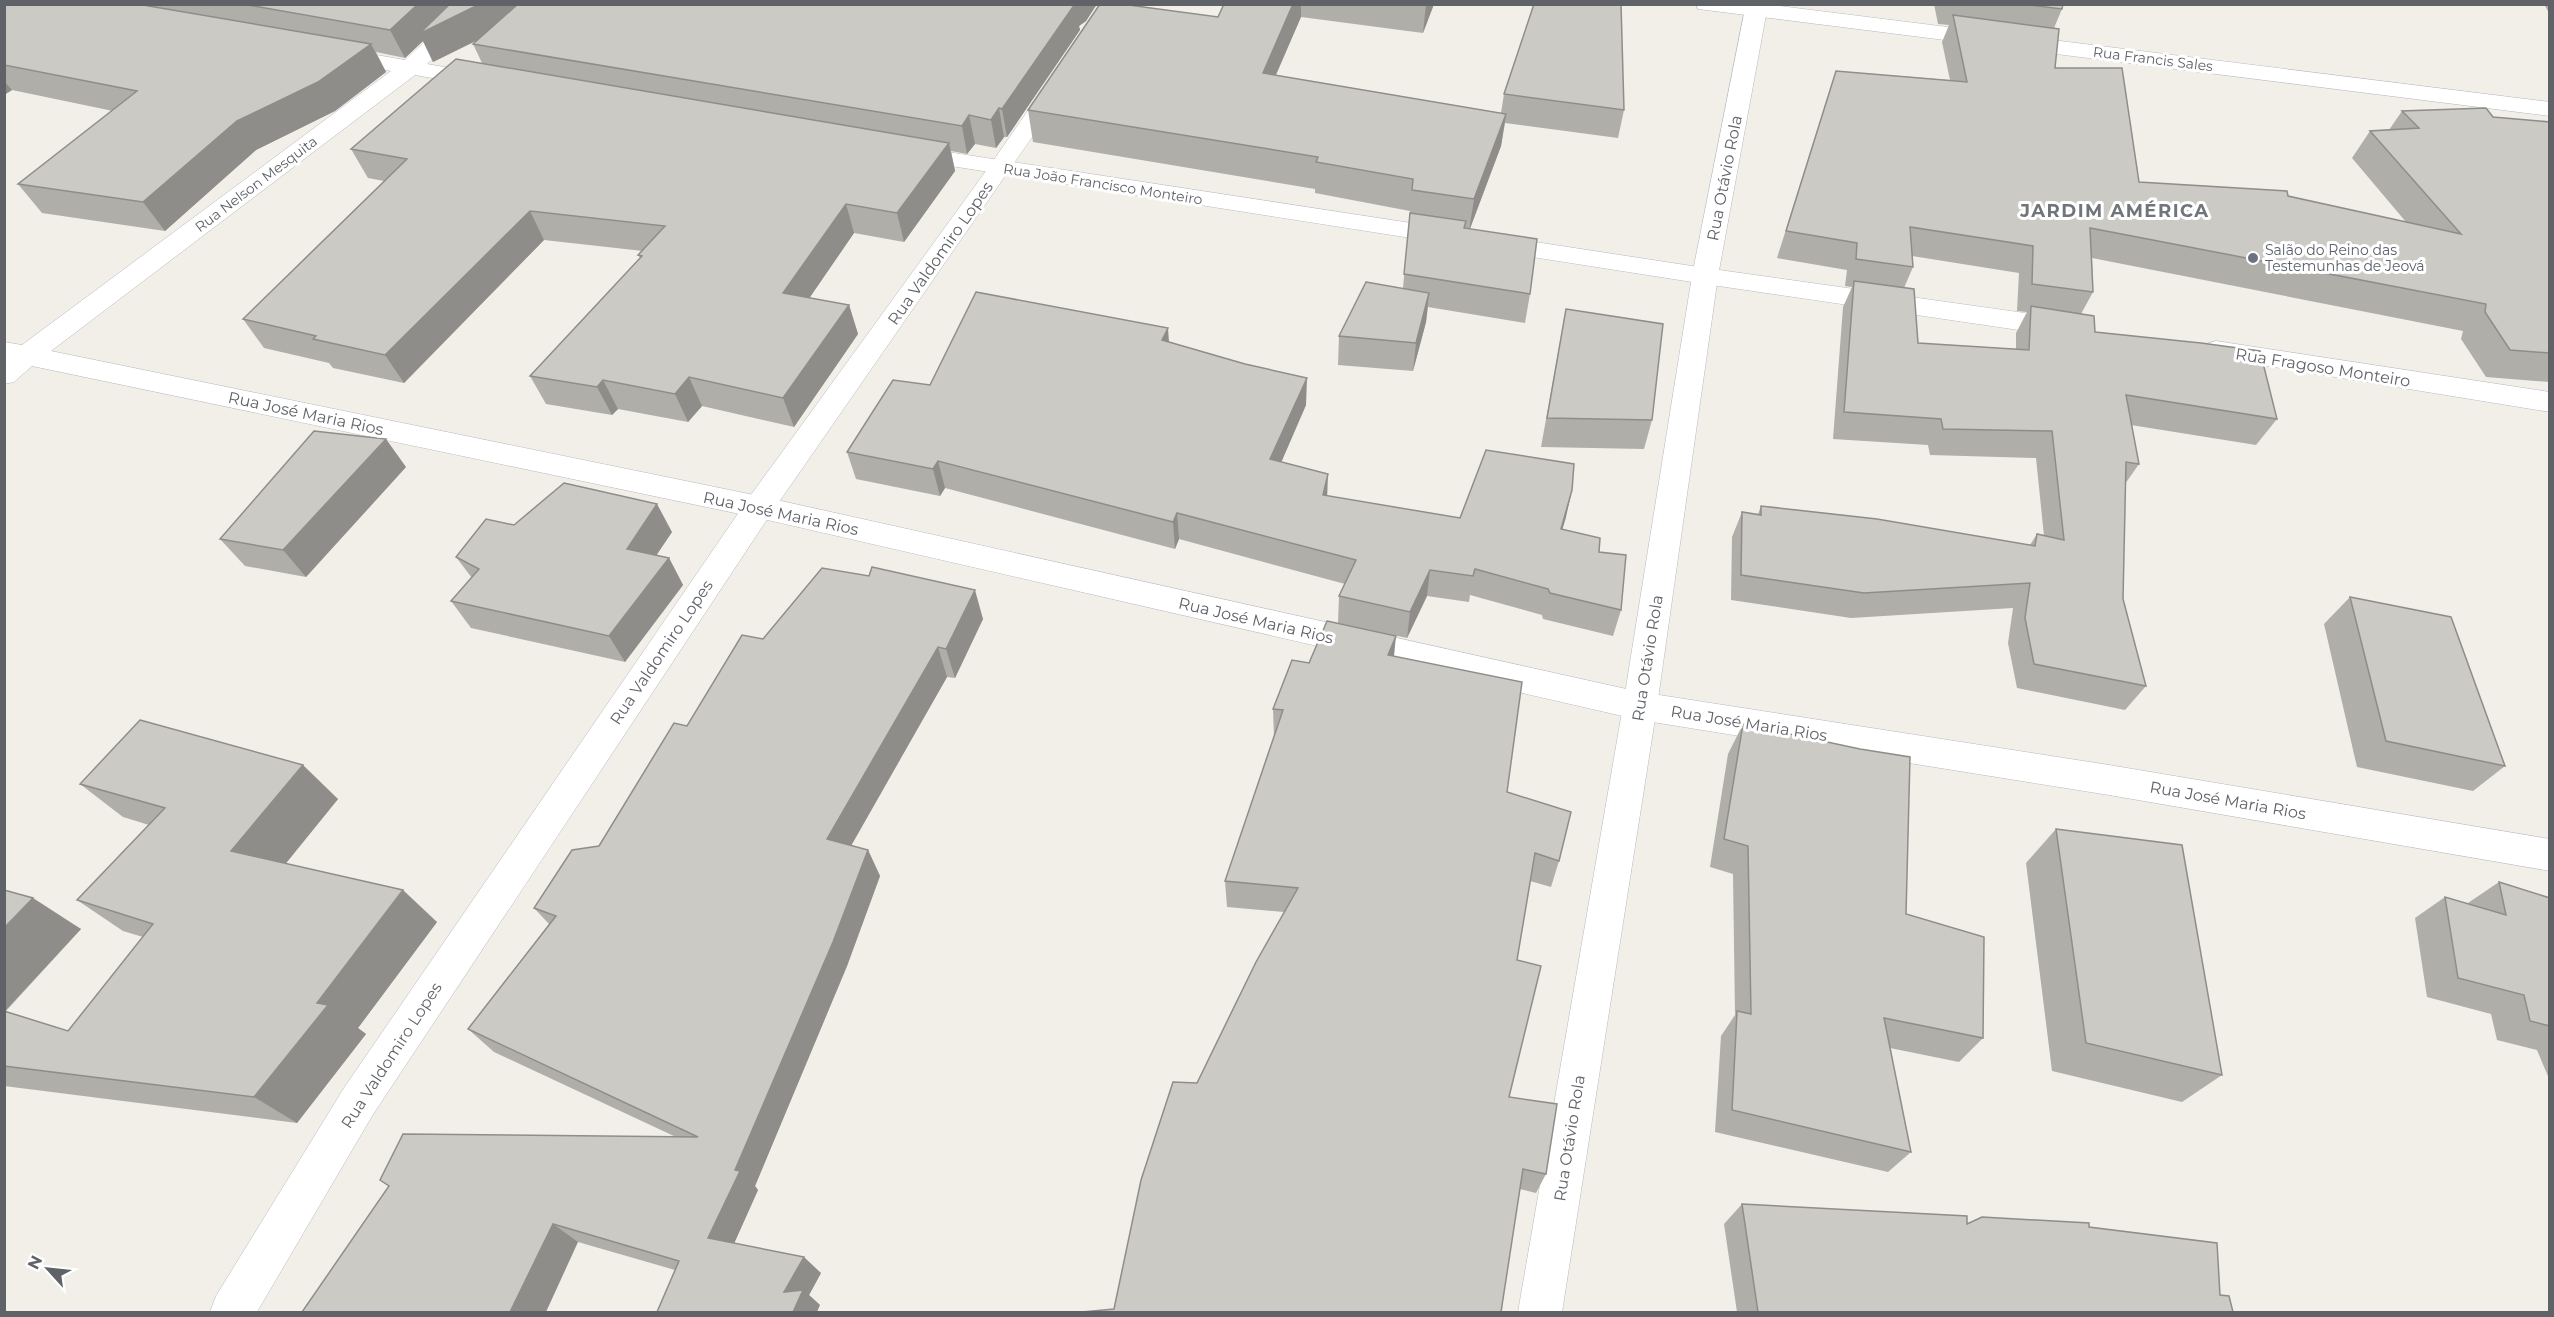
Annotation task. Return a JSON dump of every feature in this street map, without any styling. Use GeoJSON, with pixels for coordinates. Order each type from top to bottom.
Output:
{"type":"FeatureCollection","features":[{"type":"Feature","properties":{"kind":"street","name":"Rua Nelson Mesquita"},"geometry":{"type":"LineString","coordinates":[[4,375],[15,353],[411,68],[479,4]]}},
{"type":"Feature","properties":{"kind":"street","name":"Rua Francis Sales"},"geometry":{"type":"LineString","coordinates":[[1706,4],[1756,8],[2550,109]]}},
{"type":"Feature","properties":{"kind":"street","name":"Rua Otávio Rola"},"geometry":{"type":"LineString","coordinates":[[1540,1312],[1640,706],[1705,276],[1756,8]]}},
{"type":"Feature","properties":{"kind":"street"},"geometry":{"type":"LineString","coordinates":[[318,52],[505,84]]}},
{"type":"Feature","properties":{"kind":"street","name":"Rua Valdomiro Lopes"},"geometry":{"type":"LineString","coordinates":[[232,1312],[358,1102],[759,507],[1000,169],[1072,62]]}},
{"type":"Feature","properties":{"kind":"street","name":"Rua João Francisco Monteiro"},"geometry":{"type":"LineString","coordinates":[[882,148],[1000,169],[1705,276]]}},
{"type":"Feature","properties":{"kind":"street"},"geometry":{"type":"LineString","coordinates":[[1705,276],[2093,332]]}},
{"type":"Feature","properties":{"kind":"street","name":"Rua Fragoso Monteiro"},"geometry":{"type":"LineString","coordinates":[[2187,346],[2550,402]]}},
{"type":"Feature","properties":{"kind":"street","name":"Rua José Maria Rios"},"geometry":{"type":"LineString","coordinates":[[15,353],[759,507],[1640,706],[2109,780],[2550,855]]}},
{"type":"Feature","properties":{"kind":"building"},"geometry":{"type":"Polygon","coordinates":[[[4,4],[137,4],[371,44],[318,82],[237,121],[143,202],[18,184],[137,91],[4,65],[4,4]]]}},
{"type":"Feature","properties":{"kind":"building"},"geometry":{"type":"Polygon","coordinates":[[[242,4],[418,4],[390,30],[242,4]]]}},
{"type":"Feature","properties":{"kind":"building"},"geometry":{"type":"Polygon","coordinates":[[[450,4],[480,4],[419,34],[450,4]]]}},
{"type":"Feature","properties":{"kind":"building"},"geometry":{"type":"Polygon","coordinates":[[[518,4],[1075,4],[1002,109],[999,108],[991,120],[969,115],[962,126],[473,44],[518,4]]]}},
{"type":"Feature","properties":{"kind":"building"},"geometry":{"type":"Polygon","coordinates":[[[1100,4],[1121,4],[1218,17],[1224,4],[1293,4],[1263,73],[1506,114],[1474,199],[1412,190],[1413,179],[1316,162],[1318,157],[1028,110],[1100,4]]]}},
{"type":"Feature","properties":{"kind":"building"},"geometry":{"type":"Polygon","coordinates":[[[1534,4],[1621,4],[1624,110],[1504,94],[1534,4]]]}},
{"type":"Feature","properties":{"kind":"building"},"geometry":{"type":"Polygon","coordinates":[[[2022,4],[2063,4],[2062,9],[2022,4]]]}},
{"type":"Feature","properties":{"kind":"building"},"geometry":{"type":"Polygon","coordinates":[[[1953,15],[2059,29],[2055,68],[2122,68],[2139,182],[2287,191],[2288,196],[2461,234],[2370,131],[2419,128],[2402,111],[2486,108],[2493,117],[2550,122],[2550,353],[2510,350],[2485,312],[2486,304],[2090,228],[2093,292],[2032,284],[2033,246],[1910,227],[1913,267],[1856,259],[1857,243],[1786,231],[1836,71],[1967,82],[1953,15]]]}},
{"type":"Feature","properties":{"kind":"building"},"geometry":{"type":"Polygon","coordinates":[[[456,59],[949,143],[897,213],[846,204],[783,293],[849,305],[783,398],[689,377],[675,394],[603,380],[597,387],[530,376],[642,256],[638,255],[665,226],[530,211],[385,355],[313,339],[316,336],[243,319],[407,159],[351,149],[456,59]]]}},
{"type":"Feature","properties":{"kind":"building"},"geometry":{"type":"Polygon","coordinates":[[[1410,213],[1466,221],[1464,228],[1537,239],[1530,294],[1404,274],[1410,213]]]}},
{"type":"Feature","properties":{"kind":"building"},"geometry":{"type":"Polygon","coordinates":[[[1854,281],[1914,289],[1918,343],[2029,350],[2031,306],[2094,316],[2095,332],[2260,351],[2277,419],[2126,395],[2139,464],[2126,462],[2123,599],[2146,686],[2034,664],[2025,618],[2030,583],[1864,593],[1741,575],[1742,512],[1761,515],[1761,506],[1877,519],[2035,546],[2037,534],[2064,540],[2052,431],[1943,429],[1941,419],[1844,412],[1854,281]]]}},
{"type":"Feature","properties":{"kind":"building"},"geometry":{"type":"Polygon","coordinates":[[[1366,282],[1429,293],[1416,343],[1339,336],[1366,282]]]}},
{"type":"Feature","properties":{"kind":"building"},"geometry":{"type":"Polygon","coordinates":[[[976,292],[1168,328],[1162,340],[1245,364],[1307,378],[1270,459],[1328,474],[1323,495],[1460,518],[1486,450],[1574,464],[1572,490],[1561,529],[1600,538],[1599,552],[1626,555],[1621,610],[1550,593],[1548,589],[1475,569],[1473,576],[1430,570],[1410,612],[1339,596],[1356,560],[1177,513],[1173,522],[938,461],[933,469],[847,452],[893,380],[930,385],[976,292]]]}},
{"type":"Feature","properties":{"kind":"building"},"geometry":{"type":"Polygon","coordinates":[[[1566,309],[1663,324],[1652,420],[1547,418],[1566,309]]]}},
{"type":"Feature","properties":{"kind":"building"},"geometry":{"type":"Polygon","coordinates":[[[314,431],[386,439],[283,550],[220,539],[314,431]]]}},
{"type":"Feature","properties":{"kind":"building"},"geometry":{"type":"Polygon","coordinates":[[[564,483],[657,504],[627,549],[669,558],[609,636],[451,601],[479,569],[456,557],[486,519],[514,525],[564,483]]]}},
{"type":"Feature","properties":{"kind":"building"},"geometry":{"type":"Polygon","coordinates":[[[872,567],[975,590],[946,649],[938,647],[827,839],[868,850],[833,942],[735,1170],[740,1171],[708,1238],[804,1257],[784,1292],[803,1290],[793,1312],[657,1312],[679,1261],[553,1224],[510,1312],[302,1312],[389,1186],[380,1180],[403,1134],[698,1137],[468,1029],[556,916],[534,908],[572,850],[599,846],[674,723],[687,726],[742,635],[763,639],[822,568],[869,576],[872,567]]]}},
{"type":"Feature","properties":{"kind":"building"},"geometry":{"type":"Polygon","coordinates":[[[2350,597],[2451,617],[2505,766],[2386,741],[2350,597]]]}},
{"type":"Feature","properties":{"kind":"building"},"geometry":{"type":"Polygon","coordinates":[[[1327,621],[1396,636],[1388,655],[1522,682],[1507,792],[1571,812],[1559,861],[1535,853],[1517,960],[1541,966],[1509,1097],[1557,1104],[1546,1174],[1523,1169],[1501,1312],[1082,1312],[1114,1309],[1141,1180],[1173,1082],[1197,1083],[1256,962],[1298,888],[1225,881],[1283,710],[1273,709],[1292,660],[1309,663],[1327,621]]]}},
{"type":"Feature","properties":{"kind":"building"},"geometry":{"type":"Polygon","coordinates":[[[140,720],[303,765],[231,851],[403,890],[317,1003],[328,1005],[254,1097],[4,1066],[4,1011],[68,1031],[153,924],[77,900],[165,808],[80,784],[140,720]]]}},
{"type":"Feature","properties":{"kind":"building"},"geometry":{"type":"Polygon","coordinates":[[[1743,724],[1860,749],[1910,757],[1906,914],[1984,937],[1983,1038],[1884,1018],[1911,1152],[1732,1110],[1737,1011],[1751,1014],[1748,846],[1724,839],[1743,724]]]}},
{"type":"Feature","properties":{"kind":"building"},"geometry":{"type":"Polygon","coordinates":[[[2056,829],[2182,845],[2222,1075],[2086,1043],[2056,829]]]}},
{"type":"Feature","properties":{"kind":"building"},"geometry":{"type":"Polygon","coordinates":[[[2499,882],[2550,898],[2550,1026],[2530,1021],[2524,995],[2458,978],[2445,897],[2506,915],[2499,882]]]}},
{"type":"Feature","properties":{"kind":"building"},"geometry":{"type":"Polygon","coordinates":[[[4,890],[33,898],[4,928],[4,890]]]}},
{"type":"Feature","properties":{"kind":"building"},"geometry":{"type":"Polygon","coordinates":[[[1742,1204],[1967,1216],[1967,1224],[1982,1217],[2089,1223],[2089,1227],[2217,1243],[2220,1295],[2229,1296],[2233,1312],[1758,1312],[1742,1204]]]}},
{"type":"Feature","properties":{"kind":"place","name":"Salão do Reino das Testemunhas de Jeová"},"geometry":{"type":"Point","coordinates":[2253,258]}},
{"type":"Feature","properties":{"kind":"district","name":"JARDIM AMÉRICA"},"geometry":{"type":"Point","coordinates":[2115,211]}}]}
